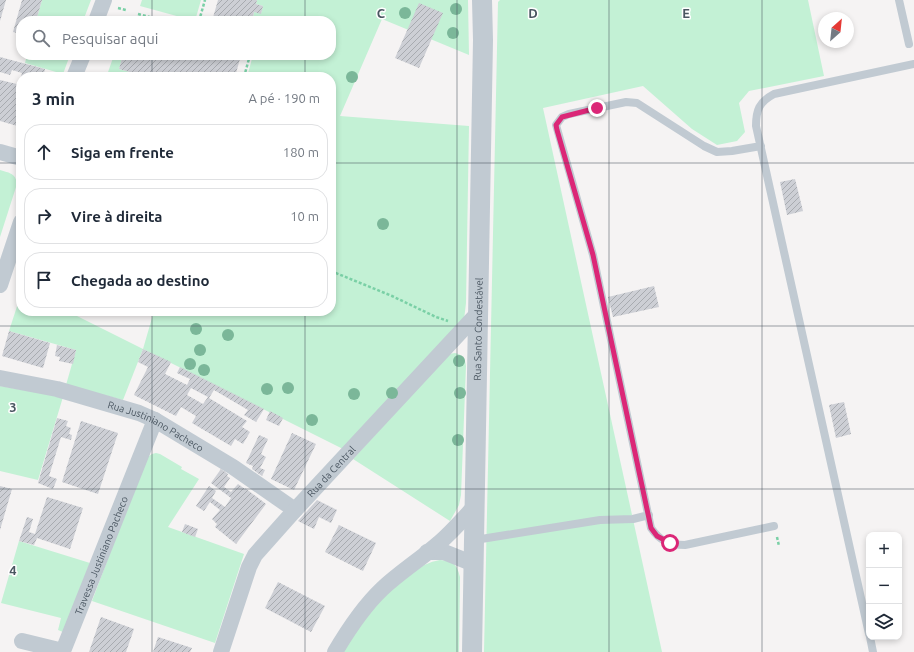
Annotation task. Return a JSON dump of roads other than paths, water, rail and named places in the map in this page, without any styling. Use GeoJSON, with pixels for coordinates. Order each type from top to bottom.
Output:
{"type":"FeatureCollection","features":[{"type":"Feature","properties":{"kind":"street"},"geometry":{"type":"LineString","coordinates":[[98,16],[104,0]]}},
{"type":"Feature","properties":{"kind":"street","name":"Rua Santo Condestável"},"geometry":{"type":"LineString","coordinates":[[472,652],[479,312],[483,2]]}},
{"type":"Feature","properties":{"kind":"street"},"geometry":{"type":"LineString","coordinates":[[76,72],[80,60]]}},
{"type":"Feature","properties":{"kind":"street"},"geometry":{"type":"LineString","coordinates":[[0,152],[16,157]]}},
{"type":"Feature","properties":{"kind":"street"},"geometry":{"type":"LineString","coordinates":[[0,285],[16,237]]}},
{"type":"Feature","properties":{"kind":"street","name":"Rua da Central"},"geometry":{"type":"LineString","coordinates":[[221,652],[249,567],[255,555],[479,312]]}},
{"type":"Feature","properties":{"kind":"street","name":"Rua Justiniano Pacheco"},"geometry":{"type":"LineString","coordinates":[[0,378],[73,393],[139,413],[154,420],[233,467],[295,510]]}},
{"type":"Feature","properties":{"kind":"street","name":"Travessa Justiniano Pacheco"},"geometry":{"type":"LineString","coordinates":[[22,640],[64,652],[154,420]]}},
{"type":"Feature","properties":{"kind":"street"},"geometry":{"type":"LineString","coordinates":[[335,652],[343,638],[363,611],[382,589],[454,530],[475,506]]}},
{"type":"Feature","properties":{"kind":"street"},"geometry":{"type":"LineString","coordinates":[[427,552],[444,552],[474,564]]}},
{"type":"Feature","properties":{"kind":"lane"},"geometry":{"type":"LineString","coordinates":[[899,0],[908,44]]}},
{"type":"Feature","properties":{"kind":"lane"},"geometry":{"type":"LineString","coordinates":[[866,622],[756,126],[756,115],[760,106],[766,99],[774,94],[914,64]]}},
{"type":"Feature","properties":{"kind":"lane"},"geometry":{"type":"LineString","coordinates":[[761,146],[717,152],[704,146],[648,108],[637,103],[626,102],[569,114],[562,117],[556,125],[593,255],[651,528],[662,540],[677,545],[686,545],[774,526]]}},
{"type":"Feature","properties":{"kind":"lane"},"geometry":{"type":"LineString","coordinates":[[474,540],[600,520],[633,519],[649,515]]}},
{"type":"Feature","properties":{"kind":"lane"},"geometry":{"type":"LineString","coordinates":[[870,640],[873,652]]}}]}
